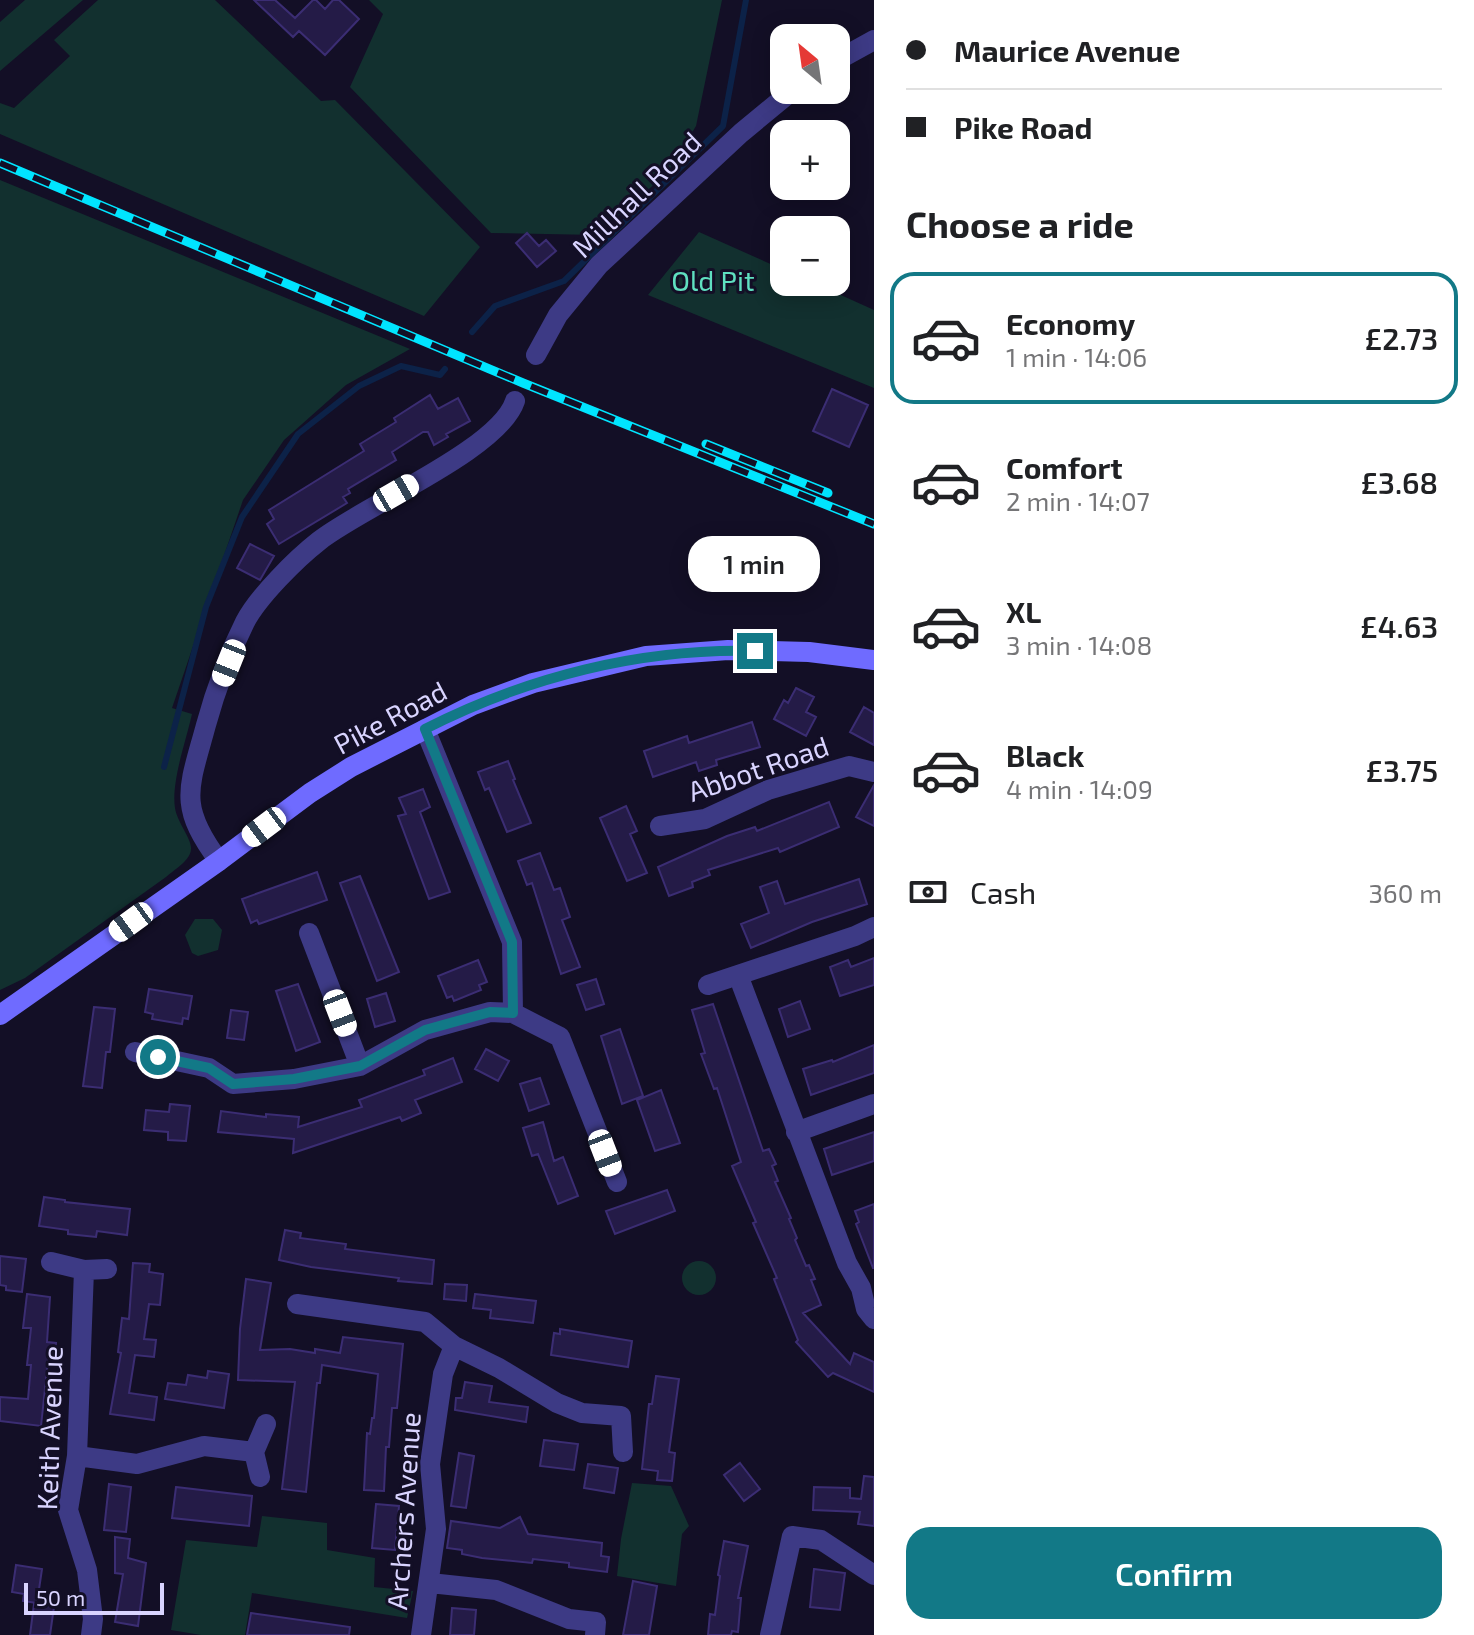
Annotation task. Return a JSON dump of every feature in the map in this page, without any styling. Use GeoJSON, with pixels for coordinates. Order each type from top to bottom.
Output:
{"type":"FeatureCollection","features":[{"type":"Feature","properties":{"kind":"street"},"geometry":{"type":"LineString","coordinates":[[850,53],[874,40]]}},
{"type":"Feature","properties":{"kind":"street","name":"Millhall Road"},"geometry":{"type":"LineString","coordinates":[[536,355],[558,315],[599,265],[776,104]]}},
{"type":"Feature","properties":{"kind":"street"},"geometry":{"type":"LineString","coordinates":[[219,861],[200,835],[192,816],[190,782],[210,712],[246,620],[279,579],[319,541],[487,438],[515,401]]}},
{"type":"Feature","properties":{"kind":"street","name":"Pike Road"},"geometry":{"type":"LineString","coordinates":[[0,1015],[310,793],[351,767],[473,705],[533,683],[646,656],[728,650],[809,652],[874,660]]}},
{"type":"Feature","properties":{"kind":"street"},"geometry":{"type":"LineString","coordinates":[[425,729],[512,942],[513,1013]]}},
{"type":"Feature","properties":{"kind":"street","name":"Abbot Road"},"geometry":{"type":"LineString","coordinates":[[660,826],[705,819],[768,790],[849,766],[874,772]]}},
{"type":"Feature","properties":{"kind":"street"},"geometry":{"type":"LineString","coordinates":[[708,985],[874,927]]}},
{"type":"Feature","properties":{"kind":"street"},"geometry":{"type":"LineString","coordinates":[[309,933],[360,1066]]}},
{"type":"Feature","properties":{"kind":"street"},"geometry":{"type":"LineString","coordinates":[[738,975],[847,1263],[868,1284],[862,1301],[874,1319]]}},
{"type":"Feature","properties":{"kind":"street"},"geometry":{"type":"LineString","coordinates":[[135,1052],[209,1068],[233,1084],[294,1079],[360,1066],[425,1030],[490,1012],[513,1013],[560,1037],[617,1182]]}},
{"type":"Feature","properties":{"kind":"street"},"geometry":{"type":"LineString","coordinates":[[796,1132],[874,1104]]}},
{"type":"Feature","properties":{"kind":"street"},"geometry":{"type":"LineString","coordinates":[[51,1262],[84,1270],[107,1269]]}},
{"type":"Feature","properties":{"kind":"street","name":"Keith Avenue"},"geometry":{"type":"LineString","coordinates":[[84,1270],[77,1456],[68,1510],[87,1570],[93,1619],[91,1635]]}},
{"type":"Feature","properties":{"kind":"street"},"geometry":{"type":"LineString","coordinates":[[297,1304],[425,1322],[454,1346],[499,1368],[557,1403],[582,1413],[621,1416],[623,1452]]}},
{"type":"Feature","properties":{"kind":"street","name":"Archers Avenue"},"geometry":{"type":"LineString","coordinates":[[421,1635],[436,1529],[430,1464],[443,1374],[454,1346]]}},
{"type":"Feature","properties":{"kind":"street"},"geometry":{"type":"LineString","coordinates":[[260,1477],[254,1452],[266,1424]]}},
{"type":"Feature","properties":{"kind":"street"},"geometry":{"type":"LineString","coordinates":[[77,1456],[137,1464],[204,1446],[254,1452]]}},
{"type":"Feature","properties":{"kind":"street"},"geometry":{"type":"LineString","coordinates":[[770,1635],[792,1536],[821,1540],[874,1575]]}},
{"type":"Feature","properties":{"kind":"street"},"geometry":{"type":"LineString","coordinates":[[430,1583],[496,1590],[569,1619],[596,1622],[595,1635]]}},
{"type":"Feature","properties":{"kind":"green space"},"geometry":{"type":"Polygon","coordinates":[[[25,0],[83,0],[0,71],[0,22],[25,0]]]}},
{"type":"Feature","properties":{"kind":"green space"},"geometry":{"type":"Polygon","coordinates":[[[98,0],[215,0],[321,101],[335,100],[480,247],[424,316],[0,134],[0,103],[14,108],[70,56],[54,40],[98,0]]]}},
{"type":"Feature","properties":{"kind":"green space"},"geometry":{"type":"Polygon","coordinates":[[[369,0],[722,0],[696,126],[668,172],[597,235],[491,233],[350,87],[383,14],[369,0]]]}},
{"type":"Feature","properties":{"kind":"green space"},"geometry":{"type":"Polygon","coordinates":[[[0,180],[410,349],[346,385],[284,440],[243,500],[172,708],[192,714],[174,798],[176,813],[191,845],[188,857],[166,877],[25,978],[0,990],[0,180]]]}},
{"type":"Feature","properties":{"kind":"green space","name":"Old Pit"},"geometry":{"type":"Polygon","coordinates":[[[699,232],[770,264],[770,296],[843,296],[874,310],[874,388],[648,295],[699,232]]]}},
{"type":"Feature","properties":{"kind":"green space"},"geometry":{"type":"Polygon","coordinates":[[[195,919],[213,919],[222,930],[218,950],[198,956],[192,953],[185,935],[195,919]]]}},
{"type":"Feature","properties":{"kind":"green space"},"geometry":{"type":"Polygon","coordinates":[[[699,1261],[711,1266],[716,1278],[711,1290],[699,1295],[687,1290],[682,1278],[687,1266],[699,1261]]]}},
{"type":"Feature","properties":{"kind":"green space"},"geometry":{"type":"Polygon","coordinates":[[[632,1483],[671,1486],[689,1526],[682,1534],[676,1586],[617,1576],[632,1483]]]}},
{"type":"Feature","properties":{"kind":"green space"},"geometry":{"type":"Polygon","coordinates":[[[262,1516],[327,1523],[327,1550],[375,1558],[374,1587],[413,1591],[407,1618],[252,1593],[245,1635],[201,1635],[171,1630],[186,1540],[257,1547],[262,1516]]]}},
{"type":"Feature","properties":{"kind":"building"},"geometry":{"type":"Polygon","coordinates":[[[254,0],[275,0],[295,18],[313,0],[325,9],[333,0],[339,0],[359,19],[325,55],[299,31],[293,37],[254,0]]]}},
{"type":"Feature","properties":{"kind":"building"},"geometry":{"type":"Polygon","coordinates":[[[527,233],[539,246],[546,240],[556,251],[537,267],[516,243],[527,233]]]}},
{"type":"Feature","properties":{"kind":"building"},"geometry":{"type":"Polygon","coordinates":[[[832,389],[868,405],[849,447],[813,431],[832,389]]]}},
{"type":"Feature","properties":{"kind":"building"},"geometry":{"type":"Polygon","coordinates":[[[430,395],[438,409],[458,398],[470,421],[446,434],[448,437],[434,445],[428,432],[423,432],[392,452],[396,460],[348,489],[350,493],[343,497],[347,503],[279,544],[267,524],[274,519],[269,510],[364,451],[360,444],[396,422],[394,418],[430,395]]]}},
{"type":"Feature","properties":{"kind":"building"},"geometry":{"type":"Polygon","coordinates":[[[250,544],[274,556],[260,580],[237,568],[250,544]]]}},
{"type":"Feature","properties":{"kind":"building"},"geometry":{"type":"Polygon","coordinates":[[[796,688],[814,697],[806,712],[816,717],[806,736],[774,719],[784,700],[788,703],[796,688]]]}},
{"type":"Feature","properties":{"kind":"building"},"geometry":{"type":"Polygon","coordinates":[[[864,707],[874,713],[874,745],[850,732],[864,707]]]}},
{"type":"Feature","properties":{"kind":"building"},"geometry":{"type":"Polygon","coordinates":[[[752,722],[760,747],[716,760],[717,765],[699,771],[696,762],[653,777],[644,751],[687,736],[689,743],[752,722]]]}},
{"type":"Feature","properties":{"kind":"building"},"geometry":{"type":"Polygon","coordinates":[[[508,761],[531,823],[507,832],[489,788],[485,790],[478,772],[508,761]]]}},
{"type":"Feature","properties":{"kind":"building"},"geometry":{"type":"Polygon","coordinates":[[[874,785],[874,826],[856,817],[874,785]]]}},
{"type":"Feature","properties":{"kind":"building"},"geometry":{"type":"Polygon","coordinates":[[[423,789],[430,807],[420,812],[450,892],[429,899],[398,816],[406,814],[399,798],[423,789]]]}},
{"type":"Feature","properties":{"kind":"building"},"geometry":{"type":"Polygon","coordinates":[[[829,802],[839,827],[780,852],[778,848],[708,870],[710,875],[692,882],[693,887],[669,896],[658,867],[727,836],[755,827],[757,831],[829,802]]]}},
{"type":"Feature","properties":{"kind":"building"},"geometry":{"type":"Polygon","coordinates":[[[626,806],[637,831],[630,834],[647,873],[627,881],[600,818],[626,806]]]}},
{"type":"Feature","properties":{"kind":"building"},"geometry":{"type":"Polygon","coordinates":[[[540,853],[554,890],[560,888],[570,917],[562,920],[580,967],[561,974],[532,883],[527,885],[518,861],[540,853]]]}},
{"type":"Feature","properties":{"kind":"building"},"geometry":{"type":"Polygon","coordinates":[[[317,872],[327,900],[259,924],[257,920],[251,923],[242,899],[317,872]]]}},
{"type":"Feature","properties":{"kind":"building"},"geometry":{"type":"Polygon","coordinates":[[[360,876],[399,972],[377,981],[340,883],[360,876]]]}},
{"type":"Feature","properties":{"kind":"building"},"geometry":{"type":"Polygon","coordinates":[[[859,879],[867,904],[812,922],[751,948],[741,924],[769,913],[760,887],[777,881],[785,904],[859,879]]]}},
{"type":"Feature","properties":{"kind":"building"},"geometry":{"type":"Polygon","coordinates":[[[874,958],[874,985],[840,996],[830,967],[848,960],[851,967],[874,958]]]}},
{"type":"Feature","properties":{"kind":"building"},"geometry":{"type":"Polygon","coordinates":[[[478,960],[487,982],[479,985],[481,990],[454,1001],[452,996],[447,998],[438,976],[478,960]]]}},
{"type":"Feature","properties":{"kind":"building"},"geometry":{"type":"Polygon","coordinates":[[[596,979],[604,1004],[586,1010],[577,985],[596,979]]]}},
{"type":"Feature","properties":{"kind":"building"},"geometry":{"type":"Polygon","coordinates":[[[298,984],[320,1042],[296,1051],[276,991],[298,984]]]}},
{"type":"Feature","properties":{"kind":"building"},"geometry":{"type":"Polygon","coordinates":[[[149,989],[192,996],[188,1019],[183,1018],[182,1024],[152,1019],[153,1014],[145,1012],[149,989]]]}},
{"type":"Feature","properties":{"kind":"building"},"geometry":{"type":"Polygon","coordinates":[[[386,993],[395,1021],[375,1027],[367,999],[386,993]]]}},
{"type":"Feature","properties":{"kind":"building"},"geometry":{"type":"Polygon","coordinates":[[[800,1001],[810,1029],[788,1037],[779,1009],[800,1001]]]}},
{"type":"Feature","properties":{"kind":"building"},"geometry":{"type":"Polygon","coordinates":[[[713,1004],[763,1151],[769,1149],[776,1164],[772,1166],[778,1181],[775,1182],[791,1218],[795,1240],[815,1279],[811,1280],[821,1305],[803,1313],[850,1364],[854,1353],[874,1362],[874,1392],[833,1373],[828,1377],[796,1342],[798,1340],[774,1279],[777,1278],[732,1166],[741,1162],[717,1088],[714,1089],[701,1054],[705,1053],[692,1010],[713,1004]]]}},
{"type":"Feature","properties":{"kind":"building"},"geometry":{"type":"Polygon","coordinates":[[[94,1007],[115,1009],[102,1088],[83,1086],[94,1007]]]}},
{"type":"Feature","properties":{"kind":"building"},"geometry":{"type":"Polygon","coordinates":[[[231,1010],[248,1012],[244,1040],[227,1038],[231,1010]]]}},
{"type":"Feature","properties":{"kind":"building"},"geometry":{"type":"Polygon","coordinates":[[[620,1029],[643,1096],[622,1104],[601,1036],[620,1029]]]}},
{"type":"Feature","properties":{"kind":"building"},"geometry":{"type":"Polygon","coordinates":[[[874,1045],[874,1073],[811,1095],[803,1069],[833,1062],[874,1045]]]}},
{"type":"Feature","properties":{"kind":"building"},"geometry":{"type":"Polygon","coordinates":[[[486,1049],[509,1061],[498,1081],[475,1069],[486,1049]]]}},
{"type":"Feature","properties":{"kind":"building"},"geometry":{"type":"Polygon","coordinates":[[[453,1058],[462,1082],[415,1100],[421,1113],[402,1121],[400,1117],[293,1153],[294,1139],[218,1132],[221,1111],[266,1117],[266,1114],[299,1117],[298,1127],[362,1107],[359,1100],[425,1075],[423,1070],[453,1058]]]}},
{"type":"Feature","properties":{"kind":"building"},"geometry":{"type":"Polygon","coordinates":[[[540,1078],[549,1104],[529,1111],[520,1084],[540,1078]]]}},
{"type":"Feature","properties":{"kind":"building"},"geometry":{"type":"Polygon","coordinates":[[[661,1090],[680,1143],[655,1151],[637,1100],[661,1090]]]}},
{"type":"Feature","properties":{"kind":"building"},"geometry":{"type":"Polygon","coordinates":[[[170,1104],[190,1106],[186,1141],[168,1140],[168,1132],[144,1130],[146,1110],[169,1112],[170,1104]]]}},
{"type":"Feature","properties":{"kind":"building"},"geometry":{"type":"Polygon","coordinates":[[[543,1122],[554,1161],[563,1157],[578,1196],[558,1204],[538,1154],[532,1156],[523,1128],[543,1122]]]}},
{"type":"Feature","properties":{"kind":"building"},"geometry":{"type":"Polygon","coordinates":[[[874,1132],[874,1161],[832,1175],[824,1149],[874,1132]]]}},
{"type":"Feature","properties":{"kind":"building"},"geometry":{"type":"Polygon","coordinates":[[[667,1190],[675,1211],[615,1234],[606,1211],[667,1190]]]}},
{"type":"Feature","properties":{"kind":"building"},"geometry":{"type":"Polygon","coordinates":[[[44,1197],[130,1209],[127,1235],[97,1231],[96,1237],[39,1226],[44,1197]]]}},
{"type":"Feature","properties":{"kind":"building"},"geometry":{"type":"Polygon","coordinates":[[[874,1204],[873,1268],[856,1224],[859,1222],[855,1211],[874,1204]]]}},
{"type":"Feature","properties":{"kind":"building"},"geometry":{"type":"Polygon","coordinates":[[[285,1230],[301,1233],[300,1238],[346,1244],[345,1249],[434,1260],[432,1284],[279,1260],[285,1230]]]}},
{"type":"Feature","properties":{"kind":"building"},"geometry":{"type":"Polygon","coordinates":[[[0,1256],[26,1259],[22,1292],[6,1290],[6,1286],[0,1285],[0,1256]]]}},
{"type":"Feature","properties":{"kind":"building"},"geometry":{"type":"Polygon","coordinates":[[[133,1263],[150,1264],[149,1272],[163,1274],[160,1305],[149,1304],[144,1339],[156,1340],[154,1357],[135,1355],[129,1393],[157,1397],[154,1420],[110,1414],[121,1353],[118,1352],[122,1318],[129,1319],[133,1263]]]}},
{"type":"Feature","properties":{"kind":"building"},"geometry":{"type":"Polygon","coordinates":[[[246,1279],[271,1283],[260,1350],[290,1349],[315,1353],[315,1349],[340,1353],[343,1337],[403,1344],[397,1408],[392,1408],[389,1447],[386,1447],[384,1491],[364,1490],[367,1433],[370,1434],[374,1418],[378,1374],[322,1365],[320,1383],[317,1383],[306,1492],[282,1489],[295,1382],[238,1380],[246,1279]]]}},
{"type":"Feature","properties":{"kind":"building"},"geometry":{"type":"Polygon","coordinates":[[[445,1284],[467,1285],[466,1301],[444,1299],[445,1284]]]}},
{"type":"Feature","properties":{"kind":"building"},"geometry":{"type":"Polygon","coordinates":[[[27,1294],[50,1297],[47,1342],[56,1343],[54,1362],[48,1361],[41,1426],[0,1421],[0,1397],[28,1399],[31,1365],[27,1365],[31,1328],[23,1328],[27,1294]]]}},
{"type":"Feature","properties":{"kind":"building"},"geometry":{"type":"Polygon","coordinates":[[[475,1294],[536,1301],[533,1323],[490,1318],[491,1310],[473,1308],[475,1294]]]}},
{"type":"Feature","properties":{"kind":"building"},"geometry":{"type":"Polygon","coordinates":[[[560,1329],[632,1341],[628,1367],[551,1355],[554,1333],[560,1334],[560,1329]]]}},
{"type":"Feature","properties":{"kind":"building"},"geometry":{"type":"Polygon","coordinates":[[[208,1371],[229,1374],[224,1408],[165,1399],[168,1383],[186,1385],[188,1375],[207,1378],[208,1371]]]}},
{"type":"Feature","properties":{"kind":"building"},"geometry":{"type":"Polygon","coordinates":[[[656,1376],[679,1379],[669,1452],[675,1453],[672,1481],[657,1480],[658,1471],[642,1469],[649,1404],[652,1404],[656,1376]]]}},
{"type":"Feature","properties":{"kind":"building"},"geometry":{"type":"Polygon","coordinates":[[[465,1382],[492,1386],[489,1402],[528,1407],[526,1422],[455,1410],[456,1398],[462,1398],[465,1382]]]}},
{"type":"Feature","properties":{"kind":"building"},"geometry":{"type":"Polygon","coordinates":[[[544,1440],[578,1444],[574,1470],[540,1466],[544,1440]]]}},
{"type":"Feature","properties":{"kind":"building"},"geometry":{"type":"Polygon","coordinates":[[[459,1453],[474,1456],[466,1508],[451,1506],[459,1453]]]}},
{"type":"Feature","properties":{"kind":"building"},"geometry":{"type":"Polygon","coordinates":[[[740,1463],[760,1489],[744,1501],[724,1475],[740,1463]]]}},
{"type":"Feature","properties":{"kind":"building"},"geometry":{"type":"Polygon","coordinates":[[[588,1464],[618,1468],[614,1493],[584,1488],[588,1464]]]}},
{"type":"Feature","properties":{"kind":"building"},"geometry":{"type":"Polygon","coordinates":[[[864,1476],[874,1477],[874,1526],[858,1524],[860,1512],[813,1510],[814,1487],[850,1488],[850,1498],[861,1499],[864,1476]]]}},
{"type":"Feature","properties":{"kind":"building"},"geometry":{"type":"Polygon","coordinates":[[[109,1484],[131,1487],[126,1532],[104,1530],[109,1484]]]}},
{"type":"Feature","properties":{"kind":"building"},"geometry":{"type":"Polygon","coordinates":[[[176,1487],[252,1496],[249,1526],[172,1518],[176,1487]]]}},
{"type":"Feature","properties":{"kind":"building"},"geometry":{"type":"Polygon","coordinates":[[[376,1504],[399,1506],[395,1550],[372,1548],[376,1504]]]}},
{"type":"Feature","properties":{"kind":"building"},"geometry":{"type":"Polygon","coordinates":[[[520,1517],[528,1534],[602,1543],[601,1556],[609,1557],[607,1572],[569,1567],[569,1563],[482,1558],[447,1548],[451,1521],[500,1528],[520,1517]]]}},
{"type":"Feature","properties":{"kind":"building"},"geometry":{"type":"Polygon","coordinates":[[[115,1537],[130,1539],[128,1558],[146,1563],[138,1626],[115,1622],[123,1574],[115,1573],[115,1537]]]}},
{"type":"Feature","properties":{"kind":"building"},"geometry":{"type":"Polygon","coordinates":[[[724,1541],[748,1546],[738,1598],[741,1598],[738,1632],[708,1635],[710,1614],[715,1615],[724,1541]]]}},
{"type":"Feature","properties":{"kind":"building"},"geometry":{"type":"Polygon","coordinates":[[[16,1565],[42,1569],[37,1603],[23,1601],[24,1594],[12,1592],[16,1565]]]}},
{"type":"Feature","properties":{"kind":"building"},"geometry":{"type":"Polygon","coordinates":[[[814,1569],[845,1573],[840,1610],[810,1607],[814,1569]]]}},
{"type":"Feature","properties":{"kind":"building"},"geometry":{"type":"Polygon","coordinates":[[[633,1581],[657,1586],[649,1635],[623,1635],[633,1581]]]}},
{"type":"Feature","properties":{"kind":"building"},"geometry":{"type":"Polygon","coordinates":[[[34,1604],[54,1607],[50,1635],[30,1635],[34,1604]]]}},
{"type":"Feature","properties":{"kind":"building"},"geometry":{"type":"Polygon","coordinates":[[[452,1608],[476,1610],[474,1635],[450,1635],[452,1608]]]}},
{"type":"Feature","properties":{"kind":"building"},"geometry":{"type":"Polygon","coordinates":[[[251,1613],[350,1627],[349,1635],[247,1635],[251,1613]]]}},
{"type":"Feature","properties":{"kind":"waterway"},"geometry":{"type":"LineString","coordinates":[[472,332],[495,306],[564,281],[723,126],[746,0]]}},
{"type":"Feature","properties":{"kind":"waterway"},"geometry":{"type":"LineString","coordinates":[[164,767],[206,607],[242,517],[298,434],[359,386],[401,366],[440,375],[445,369]]}},
{"type":"Feature","properties":{"kind":"railway"},"geometry":{"type":"LineString","coordinates":[[0,163],[523,383],[874,524]]}},
{"type":"Feature","properties":{"kind":"railway"},"geometry":{"type":"LineString","coordinates":[[706,444],[828,493]]}},
{"type":"Feature","properties":{"kind":"route"},"geometry":{"type":"LineString","coordinates":[[158,1057],[209,1068],[233,1084],[294,1079],[360,1066],[425,1030],[490,1012],[513,1013],[512,942],[425,729],[473,705],[533,683],[646,656],[755,651]]}}]}
